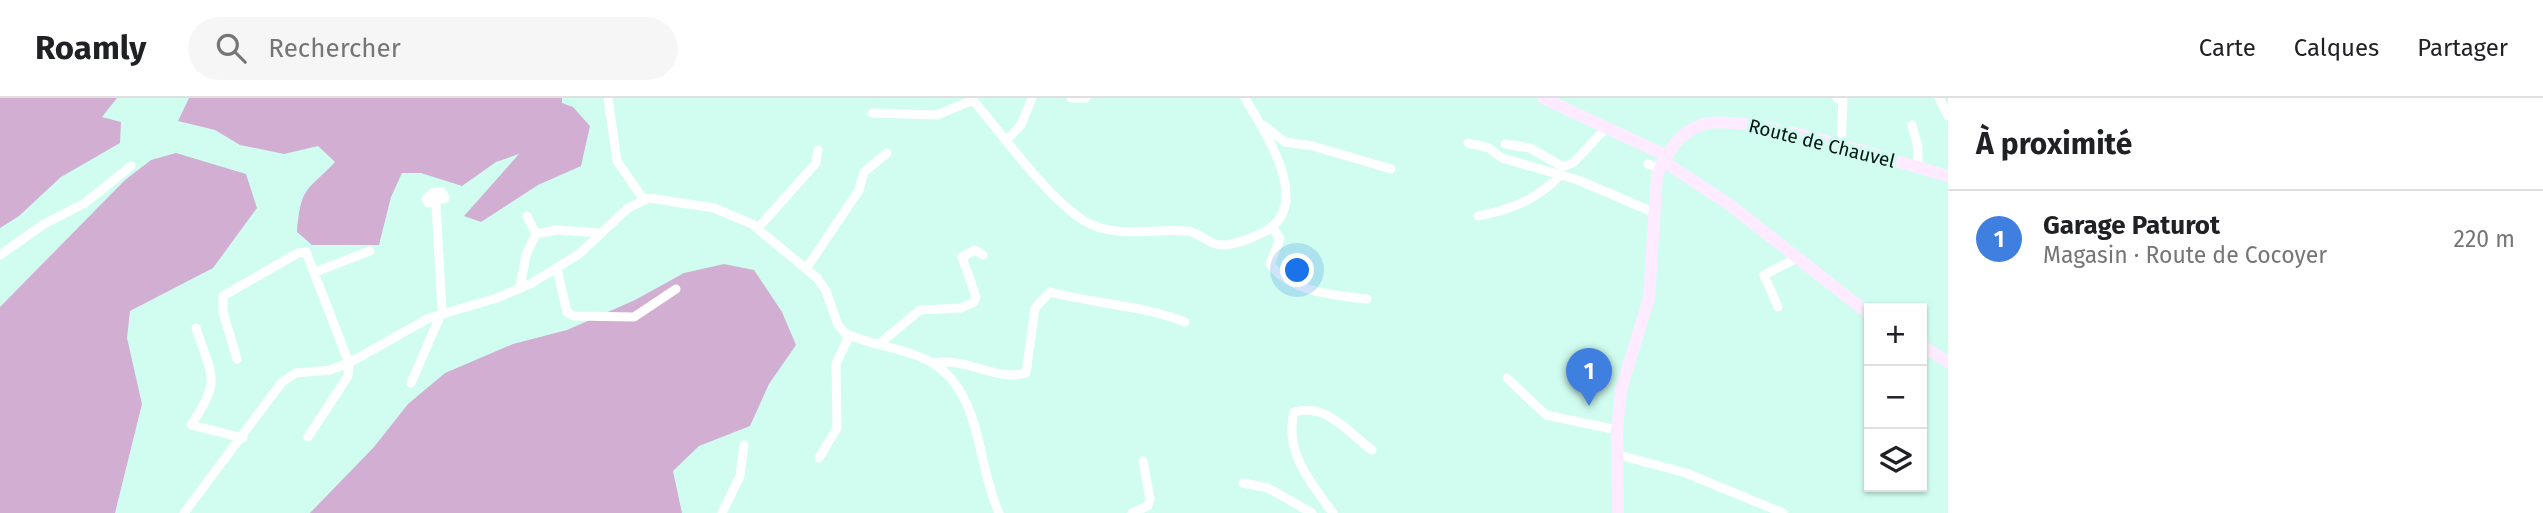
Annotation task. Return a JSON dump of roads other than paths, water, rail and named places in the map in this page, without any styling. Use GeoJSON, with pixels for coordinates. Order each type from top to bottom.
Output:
{"type":"FeatureCollection","features":[{"type":"Feature","properties":{"kind":"main road"},"geometry":{"type":"LineString","coordinates":[[1543,98],[1606,128],[1708,190],[1864,310]]}},
{"type":"Feature","properties":{"kind":"main road","name":"Route de Chauvel"},"geometry":{"type":"LineString","coordinates":[[1660,163],[1691,129],[1702,124],[1723,122],[1777,129],[1948,176]]}},
{"type":"Feature","properties":{"kind":"main road"},"geometry":{"type":"LineString","coordinates":[[1660,163],[1704,184],[1708,190]]}},
{"type":"Feature","properties":{"kind":"main road"},"geometry":{"type":"LineString","coordinates":[[1618,513],[1617,430],[1621,390],[1649,298],[1653,212],[1660,163]]}},
{"type":"Feature","properties":{"kind":"main road"},"geometry":{"type":"LineString","coordinates":[[1927,349],[1948,362]]}},
{"type":"Feature","properties":{"kind":"street"},"geometry":{"type":"LineString","coordinates":[[1008,139],[1020,125],[1032,98]]}},
{"type":"Feature","properties":{"kind":"street"},"geometry":{"type":"LineString","coordinates":[[1071,98],[1086,98]]}},
{"type":"Feature","properties":{"kind":"street"},"geometry":{"type":"LineString","coordinates":[[872,113],[937,115],[972,99],[1052,194],[1080,218],[1098,228],[1140,234],[1190,231],[1217,245],[1261,236],[1273,228],[1284,212],[1287,189],[1245,98]]}},
{"type":"Feature","properties":{"kind":"street"},"geometry":{"type":"LineString","coordinates":[[1837,98],[1843,101],[1841,147]]}},
{"type":"Feature","properties":{"kind":"street"},"geometry":{"type":"LineString","coordinates":[[1939,98],[1948,116]]}},
{"type":"Feature","properties":{"kind":"street"},"geometry":{"type":"LineString","coordinates":[[609,99],[617,161],[644,200]]}},
{"type":"Feature","properties":{"kind":"street"},"geometry":{"type":"LineString","coordinates":[[1258,122],[1285,142],[1312,145],[1391,169]]}},
{"type":"Feature","properties":{"kind":"street"},"geometry":{"type":"LineString","coordinates":[[1912,125],[1918,147],[1918,168]]}},
{"type":"Feature","properties":{"kind":"street"},"geometry":{"type":"LineString","coordinates":[[1505,144],[1530,148],[1563,167],[1574,162],[1606,128]]}},
{"type":"Feature","properties":{"kind":"street"},"geometry":{"type":"LineString","coordinates":[[1468,142],[1489,148],[1502,158],[1560,174],[1653,212]]}},
{"type":"Feature","properties":{"kind":"street"},"geometry":{"type":"LineString","coordinates":[[758,228],[816,163],[818,150]]}},
{"type":"Feature","properties":{"kind":"street"},"geometry":{"type":"LineString","coordinates":[[806,269],[859,190],[864,172],[887,153]]}},
{"type":"Feature","properties":{"kind":"street"},"geometry":{"type":"LineString","coordinates":[[0,255],[44,224],[85,203],[131,166]]}},
{"type":"Feature","properties":{"kind":"street"},"geometry":{"type":"LineString","coordinates":[[1478,216],[1514,207],[1546,188],[1560,174]]}},
{"type":"Feature","properties":{"kind":"street"},"geometry":{"type":"LineString","coordinates":[[184,513],[243,438],[282,382],[296,373],[330,370],[349,363],[442,312],[481,303],[557,270],[628,208],[658,197],[714,208],[758,228],[822,285],[838,325],[849,336],[933,363],[954,379],[967,399],[988,490],[999,513]]}},
{"type":"Feature","properties":{"kind":"street"},"geometry":{"type":"LineString","coordinates":[[411,383],[442,312],[436,204]]}},
{"type":"Feature","properties":{"kind":"street"},"geometry":{"type":"LineString","coordinates":[[527,216],[536,234]]}},
{"type":"Feature","properties":{"kind":"street"},"geometry":{"type":"LineString","coordinates":[[1273,228],[1280,239],[1270,264],[1282,279],[1336,295],[1367,299]]}},
{"type":"Feature","properties":{"kind":"street"},"geometry":{"type":"LineString","coordinates":[[536,234],[556,230],[601,233]]}},
{"type":"Feature","properties":{"kind":"street"},"geometry":{"type":"LineString","coordinates":[[520,288],[526,255],[536,234]]}},
{"type":"Feature","properties":{"kind":"street"},"geometry":{"type":"LineString","coordinates":[[879,344],[913,313],[928,308],[961,308],[974,302],[976,297],[962,257],[975,250],[983,255]]}},
{"type":"Feature","properties":{"kind":"street"},"geometry":{"type":"LineString","coordinates":[[237,359],[221,301],[223,296],[306,251],[349,363],[348,376],[309,437]]}},
{"type":"Feature","properties":{"kind":"street"},"geometry":{"type":"LineString","coordinates":[[315,272],[370,251]]}},
{"type":"Feature","properties":{"kind":"street"},"geometry":{"type":"LineString","coordinates":[[1778,307],[1777,300],[1765,283],[1764,275],[1795,259]]}},
{"type":"Feature","properties":{"kind":"street"},"geometry":{"type":"LineString","coordinates":[[557,270],[567,312],[574,316],[634,317],[676,289]]}},
{"type":"Feature","properties":{"kind":"street"},"geometry":{"type":"LineString","coordinates":[[933,363],[958,359],[1013,377],[1026,373],[1035,308],[1050,292],[1092,303],[1159,312],[1185,322]]}},
{"type":"Feature","properties":{"kind":"street"},"geometry":{"type":"LineString","coordinates":[[195,328],[213,381],[210,397],[191,425],[197,429],[243,438]]}},
{"type":"Feature","properties":{"kind":"street"},"geometry":{"type":"LineString","coordinates":[[819,458],[837,428],[836,364],[849,336]]}},
{"type":"Feature","properties":{"kind":"street"},"geometry":{"type":"LineString","coordinates":[[1507,378],[1546,415],[1617,430]]}},
{"type":"Feature","properties":{"kind":"street"},"geometry":{"type":"LineString","coordinates":[[1333,513],[1306,474],[1294,450],[1291,419],[1294,412],[1315,409],[1342,423],[1372,450]]}},
{"type":"Feature","properties":{"kind":"street"},"geometry":{"type":"LineString","coordinates":[[722,513],[740,476],[744,445]]}},
{"type":"Feature","properties":{"kind":"street"},"geometry":{"type":"LineString","coordinates":[[1619,455],[1686,473],[1783,513]]}},
{"type":"Feature","properties":{"kind":"street"},"geometry":{"type":"LineString","coordinates":[[1132,513],[1148,506],[1150,499],[1143,461]]}},
{"type":"Feature","properties":{"kind":"street"},"geometry":{"type":"LineString","coordinates":[[1243,483],[1268,488],[1312,513]]}},
{"type":"Feature","properties":{"kind":"place","name":"Garage Paturot"},"geometry":{"type":"Point","coordinates":[1589,406]}}]}
